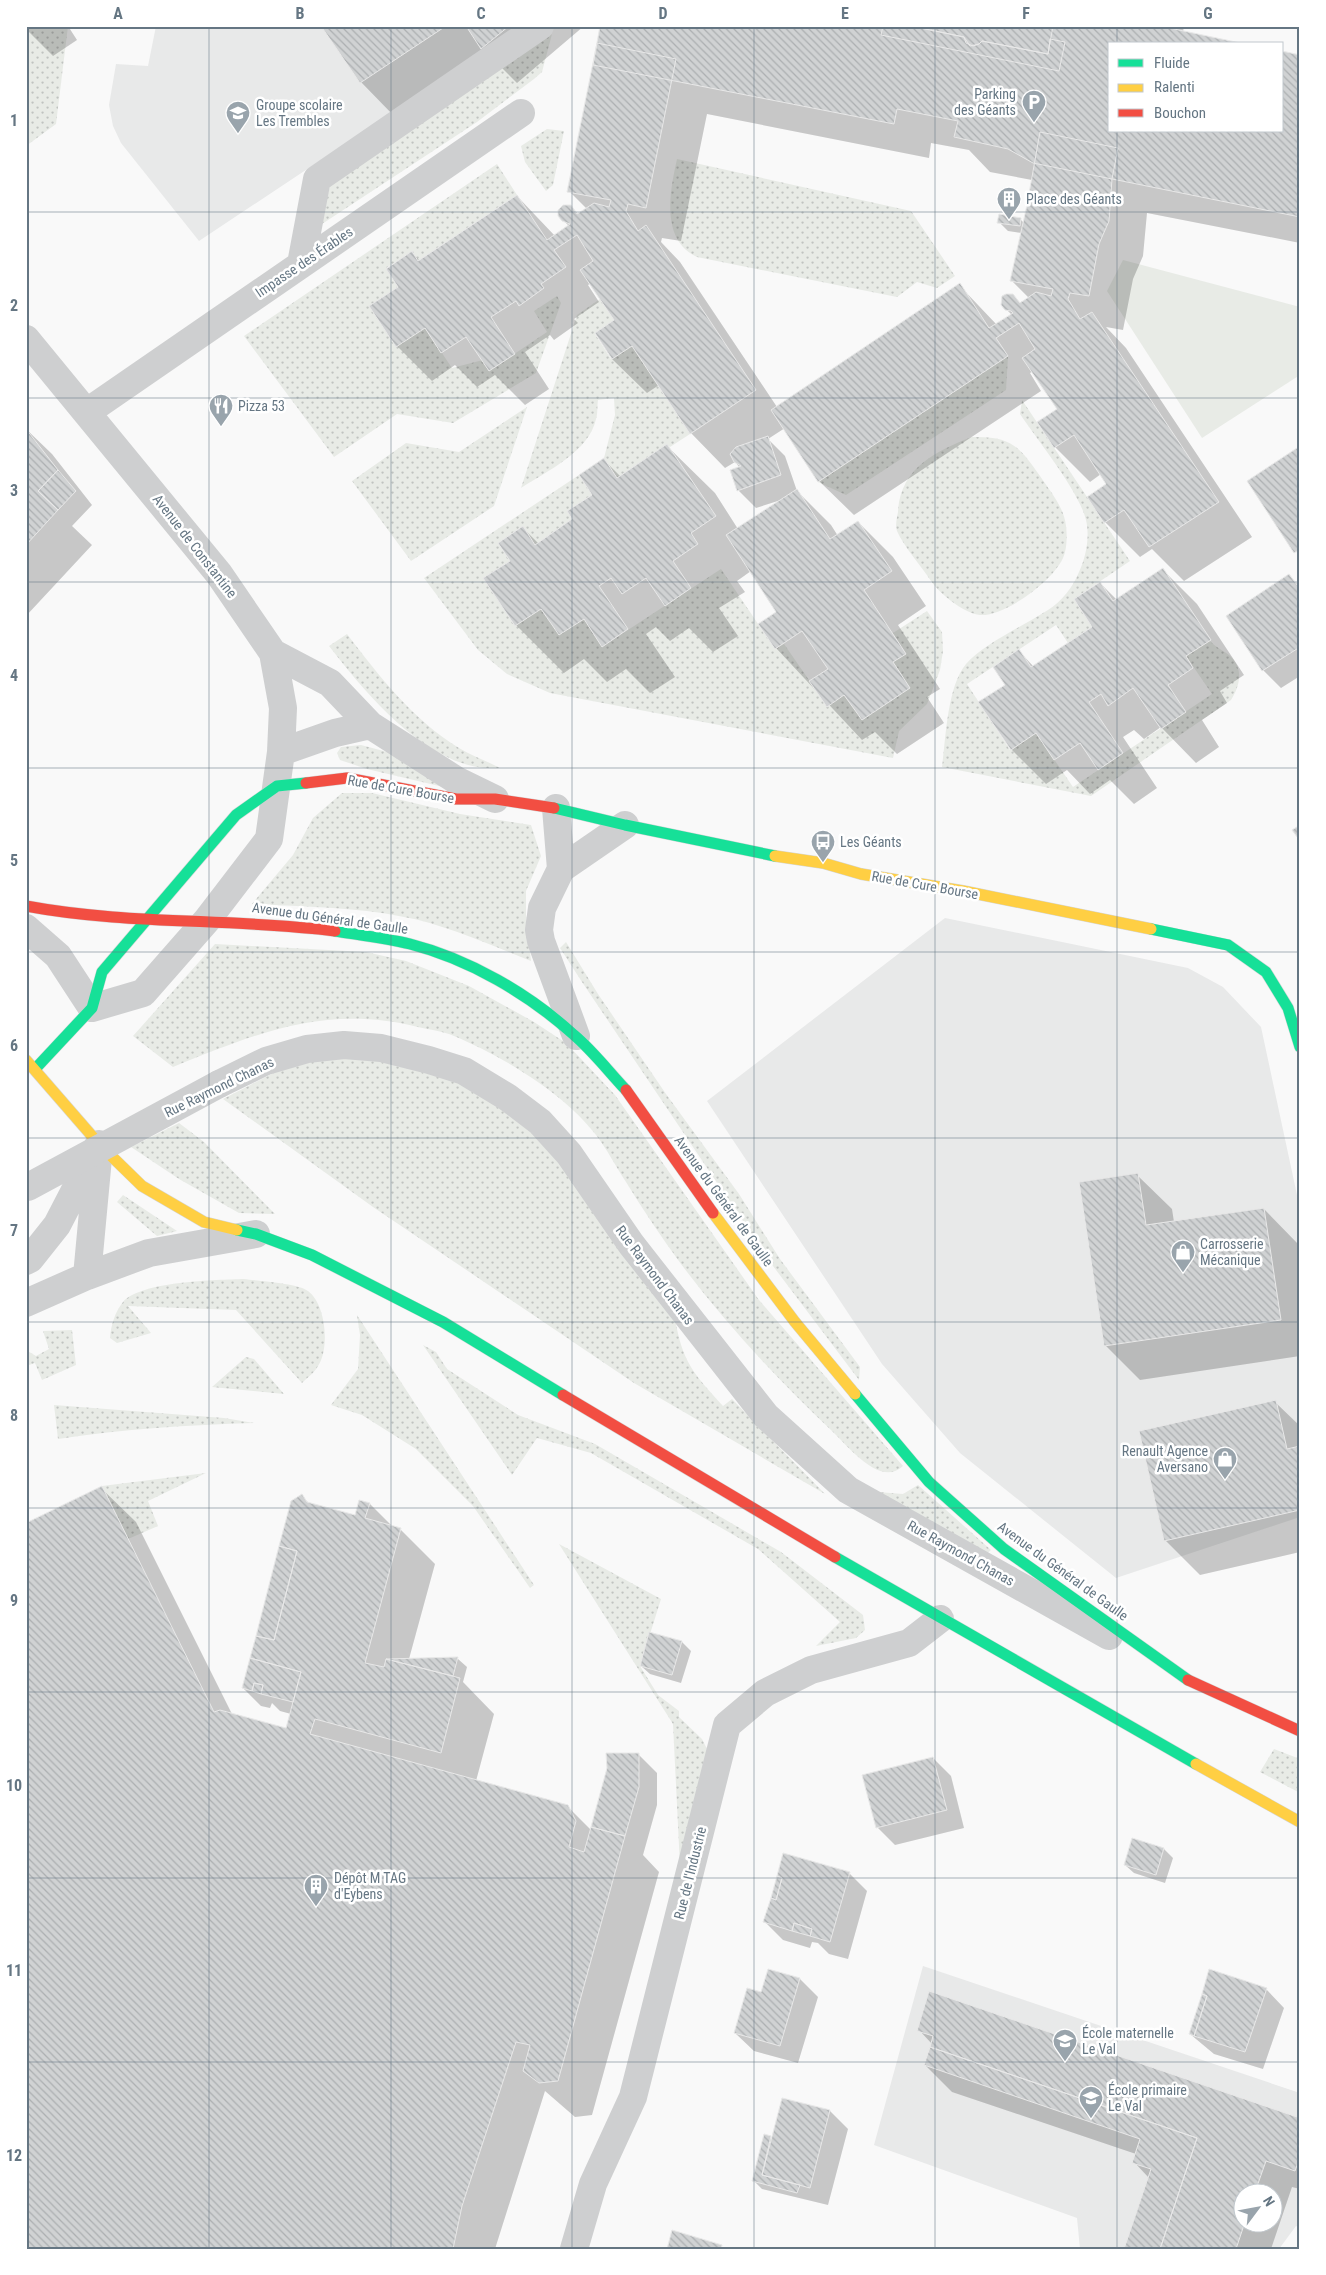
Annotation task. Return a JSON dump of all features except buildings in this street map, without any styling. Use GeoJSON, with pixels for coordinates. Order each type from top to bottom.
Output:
{"type":"FeatureCollection","features":[{"type":"Feature","properties":{"kind":"main road","name":"Rue de Cure Bourse"},"geometry":{"type":"LineString","coordinates":[[277,786],[347,778],[456,799],[495,799],[556,808],[625,825],[791,859],[823,863],[860,874],[963,891],[1228,945],[1266,972],[1279,990],[1288,1008],[1300,1047]]}},
{"type":"Feature","properties":{"kind":"main road"},"geometry":{"type":"LineString","coordinates":[[36,1068],[92,1008],[102,972],[236,815],[277,786]]}},
{"type":"Feature","properties":{"kind":"main road","name":"Avenue du Général de Gaulle"},"geometry":{"type":"LineString","coordinates":[[26,906],[64,912],[280,924],[410,944],[448,956],[504,984],[556,1019],[576,1036],[631,1095],[729,1236],[789,1314],[929,1482],[1004,1549],[1184,1678],[1300,1731]]}},
{"type":"Feature","properties":{"kind":"main road"},"geometry":{"type":"LineString","coordinates":[[26,1060],[36,1068],[99,1144],[142,1186],[204,1222],[256,1234],[326,1262],[444,1322],[637,1440],[940,1619],[1300,1822]]}},
{"type":"Feature","properties":{"kind":"street"},"geometry":{"type":"LineString","coordinates":[[302,264],[317,179],[540,26]]}},
{"type":"Feature","properties":{"kind":"street","name":"Impasse des Érables"},"geometry":{"type":"LineString","coordinates":[[86,412],[521,113]]}},
{"type":"Feature","properties":{"kind":"street","name":"Avenue de Constantine"},"geometry":{"type":"LineString","coordinates":[[26,338],[219,574],[273,653],[283,708],[281,752],[269,839],[207,920],[143,993],[92,1008]]}},
{"type":"Feature","properties":{"kind":"street","name":"Rue de Cure Bourse"},"geometry":{"type":"LineString","coordinates":[[273,653],[330,683],[370,725],[456,780],[495,799]]}},
{"type":"Feature","properties":{"kind":"street"},"geometry":{"type":"LineString","coordinates":[[281,752],[335,733],[370,725]]}},
{"type":"Feature","properties":{"kind":"street"},"geometry":{"type":"LineString","coordinates":[[556,808],[561,869]]}},
{"type":"Feature","properties":{"kind":"street"},"geometry":{"type":"LineString","coordinates":[[576,1036],[548,964],[539,930],[542,908],[561,869],[625,825]]}},
{"type":"Feature","properties":{"kind":"street"},"geometry":{"type":"LineString","coordinates":[[26,928],[58,956],[92,1008]]}},
{"type":"Feature","properties":{"kind":"street","name":"Rue Raymond Chanas"},"geometry":{"type":"LineString","coordinates":[[27,1188],[219,1084],[266,1061],[307,1049],[344,1045],[381,1048],[464,1071],[507,1096],[540,1122],[569,1154],[631,1244],[766,1416],[848,1490],[1184,1678]]}},
{"type":"Feature","properties":{"kind":"street"},"geometry":{"type":"LineString","coordinates":[[26,1261],[30,1259],[57,1225],[99,1144]]}},
{"type":"Feature","properties":{"kind":"street"},"geometry":{"type":"LineString","coordinates":[[87,1276],[99,1144]]}},
{"type":"Feature","properties":{"kind":"street"},"geometry":{"type":"LineString","coordinates":[[26,1303],[87,1276],[149,1253],[256,1234]]}},
{"type":"Feature","properties":{"kind":"street","name":"Rue de l'Industrie"},"geometry":{"type":"LineString","coordinates":[[574,2249],[593,2184],[633,2097],[727,1725],[765,1693],[811,1670],[909,1643],[940,1619]]}},
{"type":"Feature","properties":{"kind":"shaded area"},"geometry":{"type":"Polygon","coordinates":[[[26,26],[68,26],[56,124],[26,146],[26,26]]]}},
{"type":"Feature","properties":{"kind":"shaded area","name":"Groupe scolaire Les Trembles"},"geometry":{"type":"Polygon","coordinates":[[[156,26],[522,26],[199,241],[121,143],[113,126],[109,105],[116,64],[148,66],[156,26]]]}},
{"type":"Feature","properties":{"kind":"shaded area"},"geometry":{"type":"Polygon","coordinates":[[[552,34],[542,72],[534,79],[477,122],[319,226],[332,179],[552,34]]]}},
{"type":"Feature","properties":{"kind":"shaded area"},"geometry":{"type":"Polygon","coordinates":[[[547,129],[564,131],[553,185],[546,191],[525,162],[521,146],[547,129]]]}},
{"type":"Feature","properties":{"kind":"shaded area"},"geometry":{"type":"Polygon","coordinates":[[[677,159],[911,211],[955,276],[937,288],[917,282],[897,297],[697,257],[685,249],[677,239],[670,214],[670,200],[677,159]]]}},
{"type":"Feature","properties":{"kind":"shaded area"},"geometry":{"type":"Polygon","coordinates":[[[497,164],[517,195],[418,261],[412,252],[386,268],[398,287],[370,306],[425,328],[452,368],[483,360],[489,371],[547,332],[534,311],[557,296],[561,303],[536,373],[453,423],[397,414],[334,457],[244,336],[497,164]]]}},
{"type":"Feature","properties":{"kind":"shaded area"},"geometry":{"type":"Polygon","coordinates":[[[1123,260],[1300,307],[1300,375],[1202,438],[1107,291],[1123,260]]]}},
{"type":"Feature","properties":{"kind":"shaded area"},"geometry":{"type":"Polygon","coordinates":[[[600,299],[614,320],[595,334],[611,359],[632,346],[690,434],[670,447],[667,445],[617,478],[604,458],[615,415],[614,398],[598,400],[596,419],[592,431],[585,441],[566,460],[521,488],[577,315],[600,299]]]}},
{"type":"Feature","properties":{"kind":"shaded area"},"geometry":{"type":"Polygon","coordinates":[[[1008,356],[1006,390],[846,495],[818,482],[1008,356]]]}},
{"type":"Feature","properties":{"kind":"shaded area"},"geometry":{"type":"Polygon","coordinates":[[[1022,400],[1130,561],[1074,599],[1092,627],[1068,643],[1056,625],[967,684],[1010,750],[1036,733],[1073,787],[1212,694],[1186,656],[1210,641],[1232,658],[1238,668],[1238,684],[1231,700],[1091,796],[942,767],[951,699],[960,674],[966,664],[993,642],[1039,616],[1058,602],[1074,583],[1085,553],[1087,526],[1082,508],[1067,481],[1020,414],[1022,400]]]}},
{"type":"Feature","properties":{"kind":"shaded area"},"geometry":{"type":"Polygon","coordinates":[[[527,407],[494,506],[411,561],[352,481],[406,443],[459,452],[527,407]]]}},
{"type":"Feature","properties":{"kind":"shaded area"},"geometry":{"type":"Polygon","coordinates":[[[972,437],[996,438],[1020,450],[1056,500],[1065,519],[1067,532],[1066,549],[1061,562],[1053,573],[1017,603],[991,614],[980,615],[960,607],[935,586],[904,544],[896,527],[900,497],[905,484],[913,473],[933,455],[972,437]]]}},
{"type":"Feature","properties":{"kind":"shaded area"},"geometry":{"type":"Polygon","coordinates":[[[579,475],[592,495],[567,511],[572,519],[535,545],[523,526],[498,543],[510,561],[484,579],[515,626],[541,609],[559,635],[584,619],[602,647],[721,569],[775,649],[784,644],[827,706],[844,695],[862,720],[910,688],[893,662],[906,653],[893,633],[927,611],[942,632],[943,651],[940,670],[927,704],[899,731],[893,758],[550,693],[507,674],[478,650],[424,578],[579,475]]]}},
{"type":"Feature","properties":{"kind":"shaded area"},"geometry":{"type":"Polygon","coordinates":[[[347,634],[384,681],[412,711],[442,737],[469,754],[500,768],[475,766],[450,758],[426,745],[403,728],[362,687],[329,646],[347,634]]]}},
{"type":"Feature","properties":{"kind":"shaded area"},"geometry":{"type":"Polygon","coordinates":[[[361,745],[391,753],[456,790],[367,769],[340,760],[337,753],[341,747],[361,745]]]}},
{"type":"Feature","properties":{"kind":"shaded area"},"geometry":{"type":"Polygon","coordinates":[[[342,793],[372,793],[460,814],[531,825],[541,856],[526,891],[526,915],[531,961],[485,942],[419,920],[347,909],[252,904],[293,855],[313,818],[342,793]]]}},
{"type":"Feature","properties":{"kind":"shaded area"},"geometry":{"type":"Polygon","coordinates":[[[945,918],[1188,968],[1223,987],[1261,1027],[1300,1209],[1300,1517],[1116,1578],[960,1453],[882,1364],[707,1101],[945,918]]]}},
{"type":"Feature","properties":{"kind":"shaded area"},"geometry":{"type":"Polygon","coordinates":[[[566,942],[598,994],[666,1094],[739,1194],[780,1259],[860,1367],[859,1380],[773,1266],[582,982],[560,948],[566,942]]]}},
{"type":"Feature","properties":{"kind":"shaded area"},"geometry":{"type":"Polygon","coordinates":[[[215,944],[366,952],[406,961],[469,986],[534,1022],[566,1043],[615,1095],[759,1300],[903,1466],[894,1471],[884,1472],[875,1469],[855,1454],[792,1391],[734,1329],[681,1264],[600,1140],[583,1120],[550,1090],[492,1054],[473,1044],[441,1032],[385,1021],[353,1019],[322,1021],[263,1033],[173,1067],[133,1036],[215,944]]]}},
{"type":"Feature","properties":{"kind":"shaded area"},"geometry":{"type":"Polygon","coordinates":[[[338,1053],[427,1068],[491,1097],[568,1164],[675,1318],[681,1346],[691,1366],[704,1385],[723,1406],[732,1399],[825,1494],[634,1383],[373,1207],[223,1099],[289,1065],[338,1053]]]}},
{"type":"Feature","properties":{"kind":"shaded area"},"geometry":{"type":"Polygon","coordinates":[[[179,1123],[204,1142],[275,1214],[239,1213],[179,1179],[131,1147],[179,1123]]]}},
{"type":"Feature","properties":{"kind":"shaded area"},"geometry":{"type":"Polygon","coordinates":[[[123,1195],[177,1231],[157,1236],[117,1202],[123,1195]]]}},
{"type":"Feature","properties":{"kind":"shaded area"},"geometry":{"type":"Polygon","coordinates":[[[244,1279],[296,1286],[308,1291],[314,1297],[322,1316],[325,1338],[324,1349],[317,1368],[302,1383],[236,1310],[128,1306],[151,1333],[117,1343],[110,1338],[112,1324],[118,1310],[123,1302],[132,1295],[180,1283],[244,1279]]]}},
{"type":"Feature","properties":{"kind":"shaded area"},"geometry":{"type":"Polygon","coordinates":[[[357,1315],[534,1585],[530,1588],[473,1506],[416,1449],[362,1415],[331,1405],[358,1369],[360,1335],[357,1315]]]}},
{"type":"Feature","properties":{"kind":"shaded area"},"geometry":{"type":"Polygon","coordinates":[[[72,1330],[76,1365],[42,1380],[35,1363],[26,1366],[26,1350],[36,1356],[49,1349],[43,1331],[72,1330]]]}},
{"type":"Feature","properties":{"kind":"shaded area"},"geometry":{"type":"Polygon","coordinates":[[[423,1345],[436,1352],[447,1369],[518,1415],[595,1444],[781,1552],[863,1615],[865,1630],[856,1638],[816,1646],[840,1622],[758,1549],[591,1453],[537,1438],[512,1475],[423,1345]]]}},
{"type":"Feature","properties":{"kind":"shaded area"},"geometry":{"type":"Polygon","coordinates":[[[246,1357],[254,1359],[284,1394],[212,1387],[246,1357]]]}},
{"type":"Feature","properties":{"kind":"shaded area"},"geometry":{"type":"Polygon","coordinates":[[[54,1405],[224,1418],[254,1423],[156,1428],[58,1439],[54,1405]]]}},
{"type":"Feature","properties":{"kind":"shaded area"},"geometry":{"type":"Polygon","coordinates":[[[206,1473],[148,1501],[158,1526],[128,1539],[102,1486],[206,1473]]]}},
{"type":"Feature","properties":{"kind":"shaded area"},"geometry":{"type":"Polygon","coordinates":[[[918,1485],[991,1550],[982,1558],[878,1492],[903,1494],[918,1485]]]}},
{"type":"Feature","properties":{"kind":"shaded area"},"geometry":{"type":"Polygon","coordinates":[[[559,1544],[661,1599],[640,1666],[658,1695],[679,1711],[679,1717],[702,1739],[711,1757],[680,1866],[673,1724],[559,1544]]]}},
{"type":"Feature","properties":{"kind":"shaded area"},"geometry":{"type":"Polygon","coordinates":[[[1274,1749],[1300,1759],[1300,1793],[1260,1772],[1274,1749]]]}},
{"type":"Feature","properties":{"kind":"shaded area","name":"École primaire Le Val"},"geometry":{"type":"Polygon","coordinates":[[[923,1966],[1300,2093],[1300,2228],[1296,2226],[1279,2249],[1080,2249],[1077,2218],[874,2145],[923,1966]]]}},
{"type":"Feature","properties":{"kind":"traffic: fast"},"geometry":{"type":"LineString","coordinates":[[36,1068],[92,1008],[102,972],[236,815],[277,786],[306,783]]}},
{"type":"Feature","properties":{"kind":"traffic: fast"},"geometry":{"type":"LineString","coordinates":[[554,808],[625,825],[775,856]]}},
{"type":"Feature","properties":{"kind":"traffic: fast"},"geometry":{"type":"LineString","coordinates":[[1151,929],[1228,945],[1266,972],[1288,1008],[1300,1047]]}},
{"type":"Feature","properties":{"kind":"traffic: fast"},"geometry":{"type":"LineString","coordinates":[[335,931],[410,944],[454,959],[497,980],[538,1006],[581,1041],[626,1090]]}},
{"type":"Feature","properties":{"kind":"traffic: fast"},"geometry":{"type":"LineString","coordinates":[[237,1230],[256,1234],[312,1255],[443,1322],[563,1395]]}},
{"type":"Feature","properties":{"kind":"traffic: fast"},"geometry":{"type":"LineString","coordinates":[[855,1394],[929,1482],[1004,1549],[1188,1680]]}},
{"type":"Feature","properties":{"kind":"traffic: fast"},"geometry":{"type":"LineString","coordinates":[[835,1557],[1196,1764]]}},
{"type":"Feature","properties":{"kind":"traffic: slow"},"geometry":{"type":"LineString","coordinates":[[775,856],[823,863],[861,874],[963,891],[1151,929]]}},
{"type":"Feature","properties":{"kind":"traffic: slow"},"geometry":{"type":"LineString","coordinates":[[26,1060],[99,1144],[142,1186],[204,1222],[237,1230]]}},
{"type":"Feature","properties":{"kind":"traffic: slow"},"geometry":{"type":"LineString","coordinates":[[713,1213],[795,1322],[855,1394]]}},
{"type":"Feature","properties":{"kind":"traffic: slow"},"geometry":{"type":"LineString","coordinates":[[1196,1764],[1300,1822]]}},
{"type":"Feature","properties":{"kind":"traffic: jam"},"geometry":{"type":"LineString","coordinates":[[306,783],[347,778],[456,799],[495,799],[554,808]]}},
{"type":"Feature","properties":{"kind":"traffic: jam"},"geometry":{"type":"LineString","coordinates":[[26,906],[102,916],[257,924],[335,931]]}},
{"type":"Feature","properties":{"kind":"traffic: jam"},"geometry":{"type":"LineString","coordinates":[[626,1090],[713,1213]]}},
{"type":"Feature","properties":{"kind":"traffic: jam"},"geometry":{"type":"LineString","coordinates":[[563,1395],[835,1557]]}},
{"type":"Feature","properties":{"kind":"traffic: jam"},"geometry":{"type":"LineString","coordinates":[[1188,1680],[1300,1731]]}},
{"type":"Feature","properties":{"kind":"place","name":"Parking des Géants"},"geometry":{"type":"Point","coordinates":[1034,123]}},
{"type":"Feature","properties":{"kind":"place","name":"Groupe scolaire Les Trembles"},"geometry":{"type":"Point","coordinates":[238,134]}},
{"type":"Feature","properties":{"kind":"place","name":"Place des Géants"},"geometry":{"type":"Point","coordinates":[1009,220]}},
{"type":"Feature","properties":{"kind":"place","name":"Pizza 53"},"geometry":{"type":"Point","coordinates":[221,427]}},
{"type":"Feature","properties":{"kind":"place","name":"Les Géants"},"geometry":{"type":"Point","coordinates":[823,863]}},
{"type":"Feature","properties":{"kind":"place","name":"Carrosserie Mécanique"},"geometry":{"type":"Point","coordinates":[1183,1273]}},
{"type":"Feature","properties":{"kind":"place","name":"Renault Agence Aversano"},"geometry":{"type":"Point","coordinates":[1225,1480]}},
{"type":"Feature","properties":{"kind":"place","name":"Dépôt M TAG d'Eybens"},"geometry":{"type":"Point","coordinates":[316,1907]}},
{"type":"Feature","properties":{"kind":"place","name":"École maternelle Le Val"},"geometry":{"type":"Point","coordinates":[1065,2062]}},
{"type":"Feature","properties":{"kind":"place","name":"École primaire Le Val"},"geometry":{"type":"Point","coordinates":[1091,2119]}}]}
